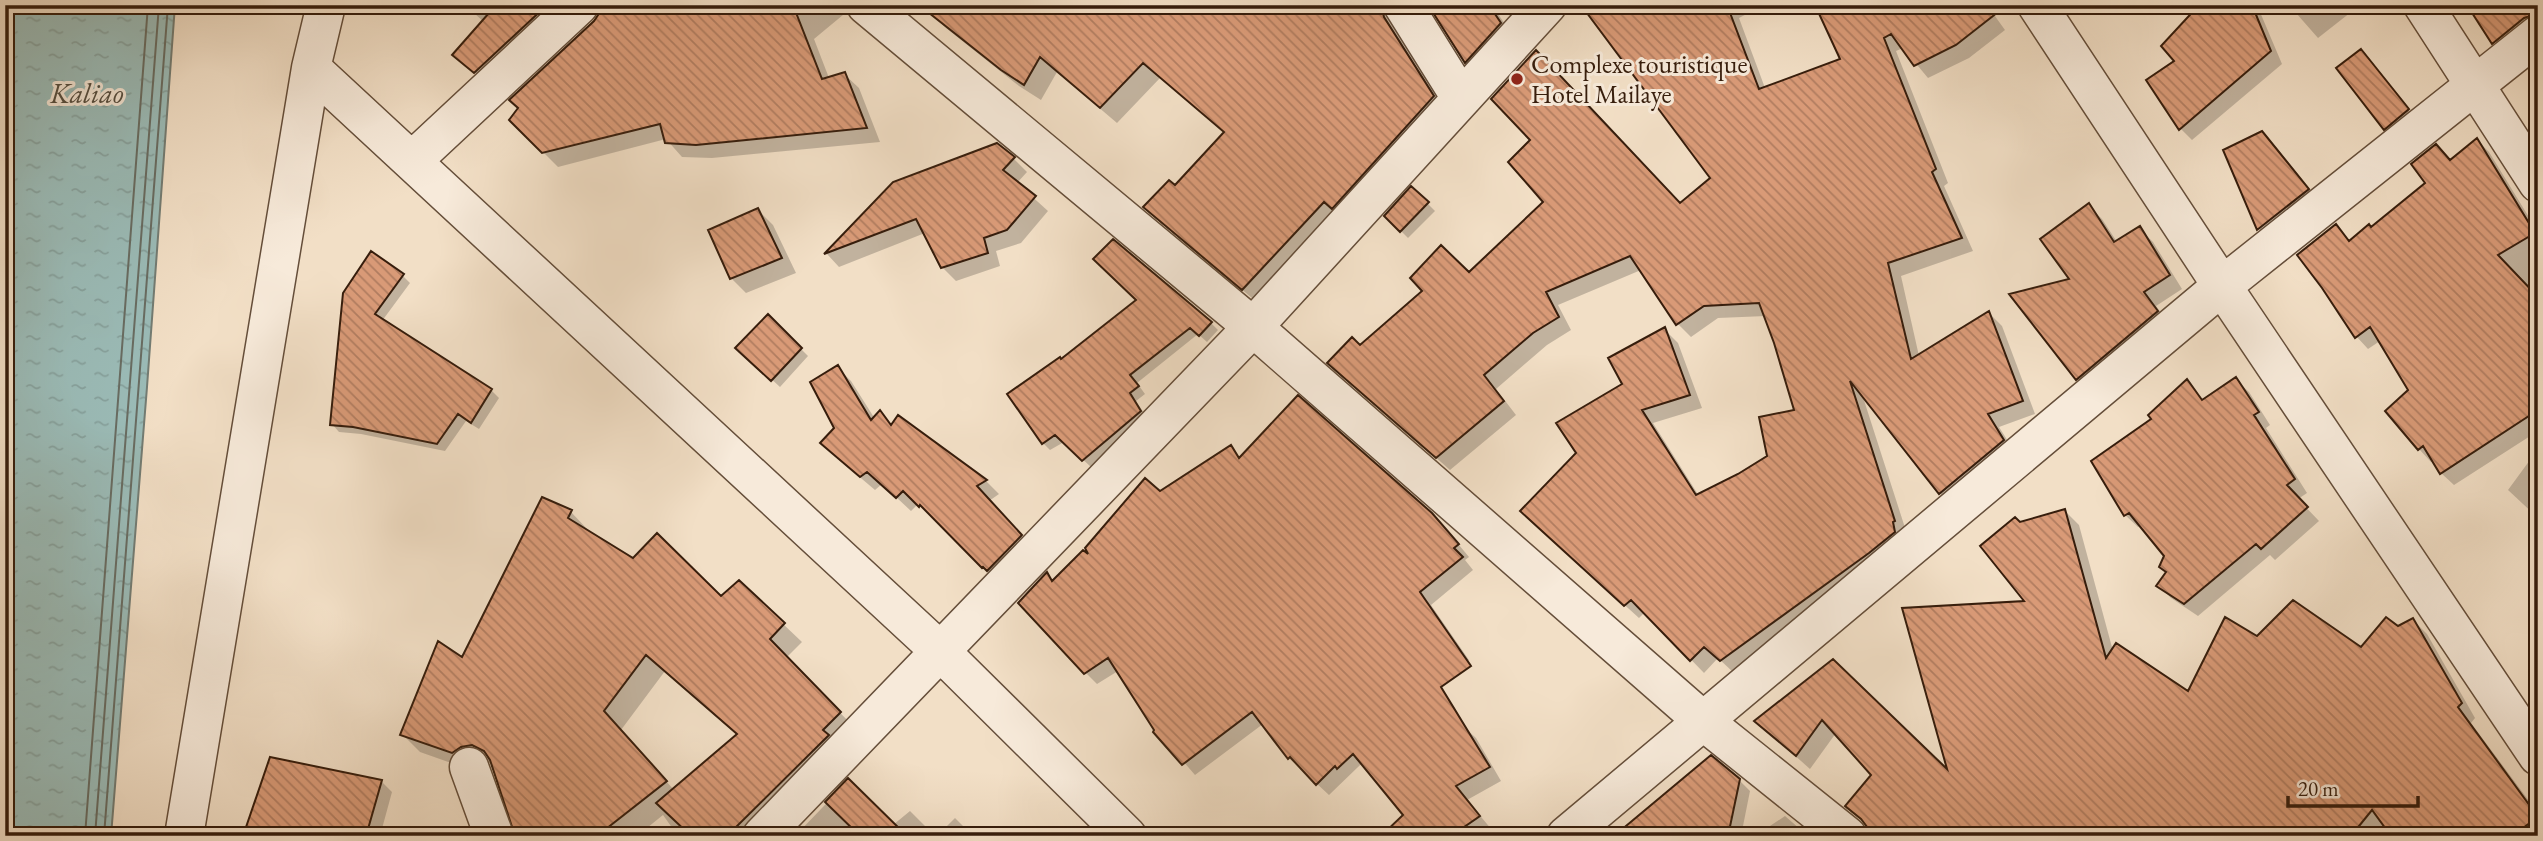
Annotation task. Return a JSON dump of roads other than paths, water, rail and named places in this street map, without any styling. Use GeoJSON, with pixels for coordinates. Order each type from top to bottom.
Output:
{"type":"FeatureCollection","features":[{"type":"Feature","properties":{"kind":"street"},"geometry":{"type":"LineString","coordinates":[[184,836],[311,68],[326,5]]}},
{"type":"Feature","properties":{"kind":"street"},"geometry":{"type":"LineString","coordinates":[[413,160],[579,5]]}},
{"type":"Feature","properties":{"kind":"street"},"geometry":{"type":"LineString","coordinates":[[866,5],[1252,327],[1702,720],[1847,836]]}},
{"type":"Feature","properties":{"kind":"street"},"geometry":{"type":"LineString","coordinates":[[1403,5],[1461,98]]}},
{"type":"Feature","properties":{"kind":"street"},"geometry":{"type":"LineString","coordinates":[[762,836],[1252,327],[1547,5]]}},
{"type":"Feature","properties":{"kind":"street"},"geometry":{"type":"LineString","coordinates":[[2037,5],[2538,756]]}},
{"type":"Feature","properties":{"kind":"street"},"geometry":{"type":"LineString","coordinates":[[2423,5],[2538,183]]}},
{"type":"Feature","properties":{"kind":"street"},"geometry":{"type":"LineString","coordinates":[[1566,836],[2222,286],[2538,35]]}},
{"type":"Feature","properties":{"kind":"street"},"geometry":{"type":"LineString","coordinates":[[311,68],[940,651],[1127,836]]}},
{"type":"Feature","properties":{"kind":"street"},"geometry":{"type":"LineString","coordinates":[[469,767],[494,836]]}},
{"type":"Feature","properties":{"kind":"water","name":"Kaliao"},"geometry":{"type":"Polygon","coordinates":[[[5,5],[175,5],[111,836],[5,836],[5,5]]]}},
{"type":"Feature","properties":{"kind":"place","name":"Complexe touristique Hotel Mailaye"},"geometry":{"type":"Point","coordinates":[1517,79]}}]}
